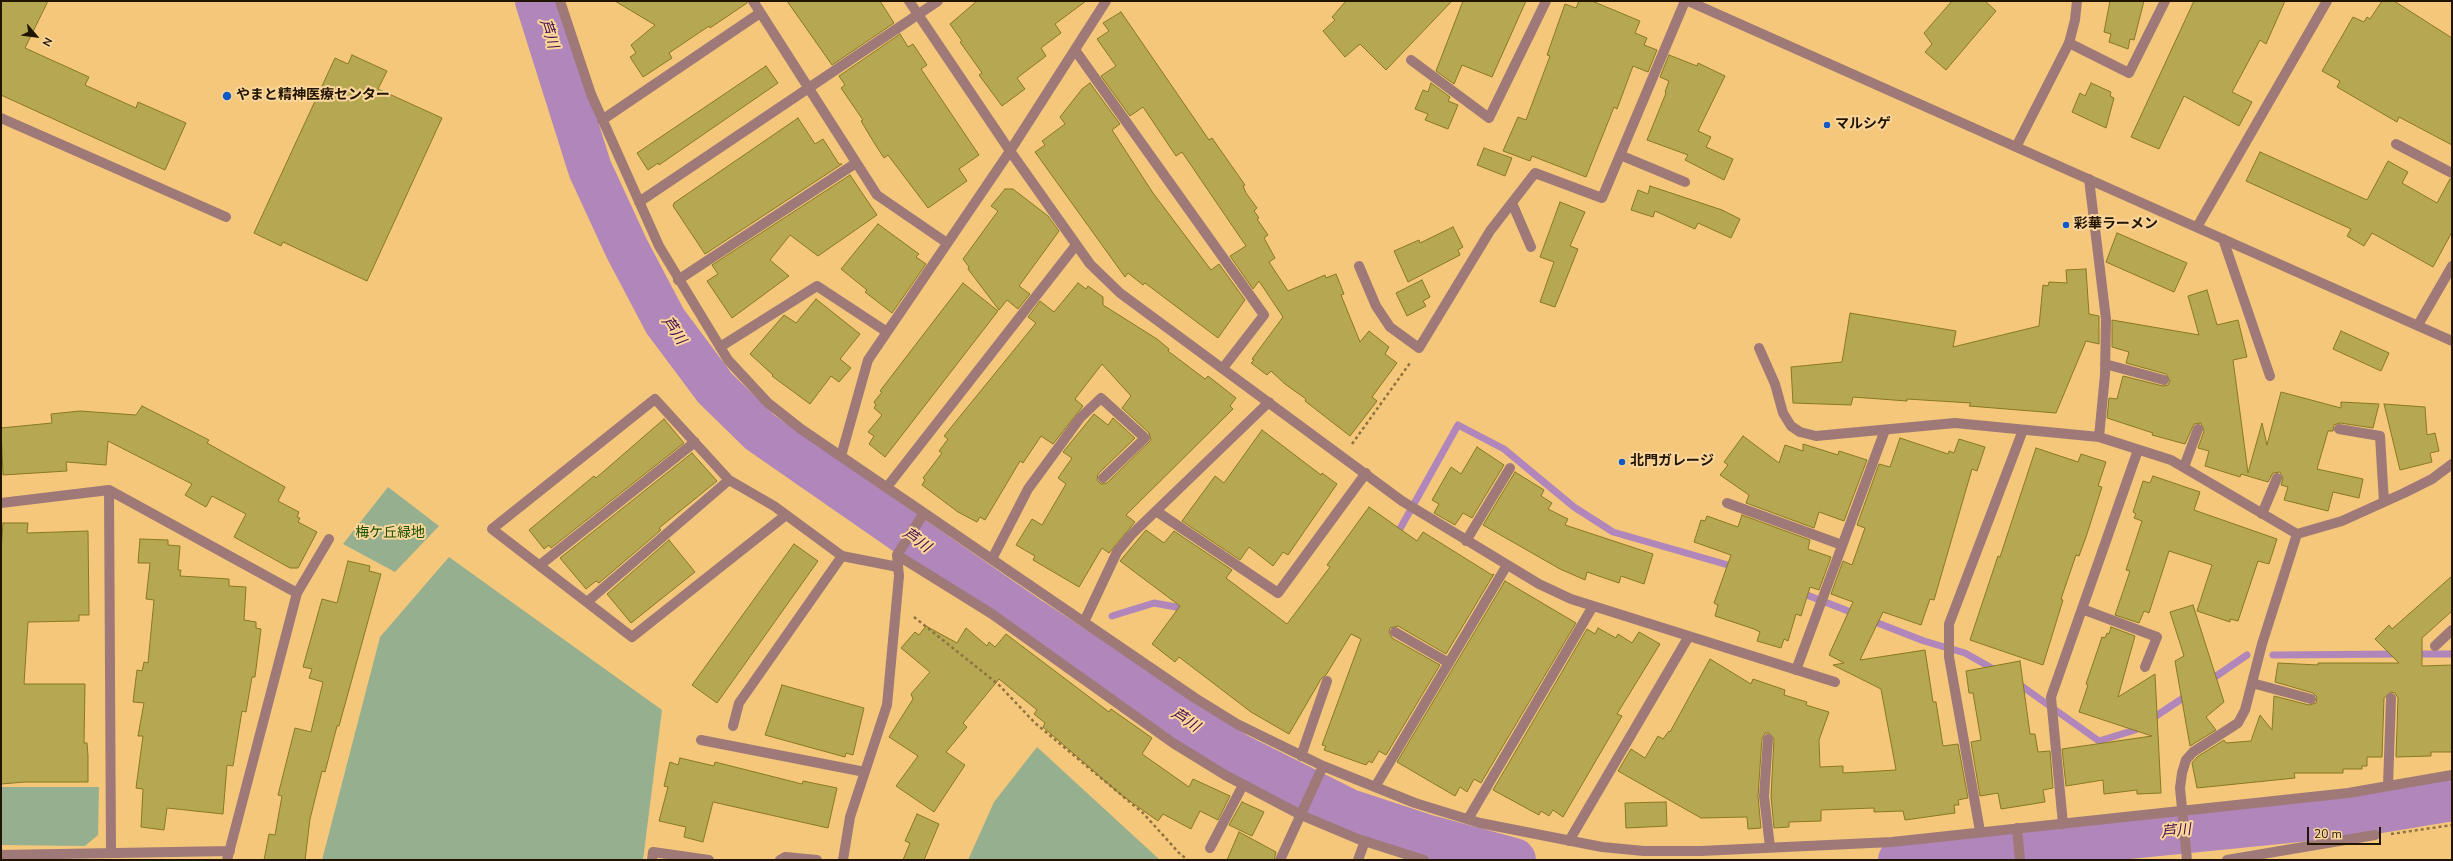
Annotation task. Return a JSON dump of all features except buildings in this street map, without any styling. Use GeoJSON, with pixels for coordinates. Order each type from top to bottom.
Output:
{"type":"FeatureCollection","features":[{"type":"Feature","properties":{"kind":"street"},"geometry":{"type":"LineString","coordinates":[[560,1],[591,94],[659,246],[678,280],[728,360],[768,403],[841,456],[1201,702],[1237,724],[1323,766],[1415,803],[1468,819],[1569,841],[1602,847],[1644,851],[1892,842],[1980,831],[2182,812],[2348,793],[2452,775]]}},
{"type":"Feature","properties":{"kind":"street"},"geometry":{"type":"LineString","coordinates":[[753,1],[877,195],[947,243]]}},
{"type":"Feature","properties":{"kind":"street"},"geometry":{"type":"LineString","coordinates":[[909,1],[1010,151],[1090,264],[1120,292],[1366,474],[1419,512],[1466,541],[1539,584],[1571,599],[1835,682]]}},
{"type":"Feature","properties":{"kind":"street"},"geometry":{"type":"LineString","coordinates":[[639,202],[938,1]]}},
{"type":"Feature","properties":{"kind":"street"},"geometry":{"type":"LineString","coordinates":[[841,456],[868,360],[1010,151],[1106,1]]}},
{"type":"Feature","properties":{"kind":"street"},"geometry":{"type":"LineString","coordinates":[[1411,60],[1490,118],[1546,1]]}},
{"type":"Feature","properties":{"kind":"street"},"geometry":{"type":"LineString","coordinates":[[1359,266],[1376,306],[1390,328],[1420,348],[1490,231],[1535,173],[1602,198],[1685,1]]}},
{"type":"Feature","properties":{"kind":"street"},"geometry":{"type":"LineString","coordinates":[[1688,1],[2452,340]]}},
{"type":"Feature","properties":{"kind":"street"},"geometry":{"type":"LineString","coordinates":[[2016,147],[2069,43],[2075,20],[2077,1]]}},
{"type":"Feature","properties":{"kind":"street"},"geometry":{"type":"LineString","coordinates":[[2069,43],[2129,74],[2165,1]]}},
{"type":"Feature","properties":{"kind":"street"},"geometry":{"type":"LineString","coordinates":[[2197,227],[2328,1]]}},
{"type":"Feature","properties":{"kind":"street"},"geometry":{"type":"LineString","coordinates":[[602,120],[760,13]]}},
{"type":"Feature","properties":{"kind":"street"},"geometry":{"type":"LineString","coordinates":[[1075,50],[1264,315],[1223,368]]}},
{"type":"Feature","properties":{"kind":"street"},"geometry":{"type":"LineString","coordinates":[[1,118],[226,217]]}},
{"type":"Feature","properties":{"kind":"street"},"geometry":{"type":"LineString","coordinates":[[2396,144],[2452,173]]}},
{"type":"Feature","properties":{"kind":"street"},"geometry":{"type":"LineString","coordinates":[[1620,155],[1685,182]]}},
{"type":"Feature","properties":{"kind":"street"},"geometry":{"type":"LineString","coordinates":[[678,280],[856,163]]}},
{"type":"Feature","properties":{"kind":"street"},"geometry":{"type":"LineString","coordinates":[[2089,179],[2106,319],[2105,364],[2099,437]]}},
{"type":"Feature","properties":{"kind":"street"},"geometry":{"type":"LineString","coordinates":[[1512,203],[1531,247]]}},
{"type":"Feature","properties":{"kind":"street"},"geometry":{"type":"LineString","coordinates":[[2223,239],[2270,376]]}},
{"type":"Feature","properties":{"kind":"street"},"geometry":{"type":"LineString","coordinates":[[887,487],[1076,245]]}},
{"type":"Feature","properties":{"kind":"street"},"geometry":{"type":"LineString","coordinates":[[2418,325],[2452,266]]}},
{"type":"Feature","properties":{"kind":"street"},"geometry":{"type":"LineString","coordinates":[[720,347],[817,286],[887,332]]}},
{"type":"Feature","properties":{"kind":"street"},"geometry":{"type":"LineString","coordinates":[[1759,348],[1775,384],[1783,413],[1791,426],[1800,432],[1816,436],[1955,423],[2099,437],[2171,460],[2297,534],[2342,521],[2432,479],[2452,464]]}},
{"type":"Feature","properties":{"kind":"street"},"geometry":{"type":"LineString","coordinates":[[2105,364],[2164,380]]}},
{"type":"Feature","properties":{"kind":"street"},"geometry":{"type":"LineString","coordinates":[[992,559],[1028,489],[1080,418],[1101,398],[1145,438],[1103,478]]}},
{"type":"Feature","properties":{"kind":"street"},"geometry":{"type":"LineString","coordinates":[[786,515],[632,637],[492,529],[655,399],[729,480],[786,515],[842,556],[898,567]]}},
{"type":"Feature","properties":{"kind":"street"},"geometry":{"type":"LineString","coordinates":[[1084,622],[1117,552],[1156,511],[1269,402]]}},
{"type":"Feature","properties":{"kind":"street"},"geometry":{"type":"LineString","coordinates":[[2184,467],[2198,429]]}},
{"type":"Feature","properties":{"kind":"street"},"geometry":{"type":"LineString","coordinates":[[2339,429],[2380,436],[2384,502]]}},
{"type":"Feature","properties":{"kind":"street"},"geometry":{"type":"LineString","coordinates":[[1796,670],[1885,430]]}},
{"type":"Feature","properties":{"kind":"street"},"geometry":{"type":"LineString","coordinates":[[1980,831],[1949,656],[1949,624],[2023,430]]}},
{"type":"Feature","properties":{"kind":"street"},"geometry":{"type":"LineString","coordinates":[[540,565],[695,442]]}},
{"type":"Feature","properties":{"kind":"street"},"geometry":{"type":"LineString","coordinates":[[2063,824],[2051,697],[2138,450]]}},
{"type":"Feature","properties":{"kind":"street"},"geometry":{"type":"LineString","coordinates":[[1466,541],[1510,468]]}},
{"type":"Feature","properties":{"kind":"street"},"geometry":{"type":"LineString","coordinates":[[1156,511],[1278,593],[1366,474]]}},
{"type":"Feature","properties":{"kind":"street"},"geometry":{"type":"LineString","coordinates":[[2262,514],[2277,478]]}},
{"type":"Feature","properties":{"kind":"street"},"geometry":{"type":"LineString","coordinates":[[587,602],[729,480]]}},
{"type":"Feature","properties":{"kind":"street"},"geometry":{"type":"LineString","coordinates":[[109,490],[111,853]]}},
{"type":"Feature","properties":{"kind":"street"},"geometry":{"type":"LineString","coordinates":[[1,503],[109,490],[297,592]]}},
{"type":"Feature","properties":{"kind":"street"},"geometry":{"type":"LineString","coordinates":[[1727,503],[1842,545]]}},
{"type":"Feature","properties":{"kind":"street"},"geometry":{"type":"LineString","coordinates":[[843,860],[850,817],[887,705],[896,603],[898,567],[897,555],[924,513]]}},
{"type":"Feature","properties":{"kind":"street"},"geometry":{"type":"LineString","coordinates":[[2186,860],[2180,788],[2186,760],[2193,752],[2238,723],[2245,710],[2262,644],[2297,534]]}},
{"type":"Feature","properties":{"kind":"street"},"geometry":{"type":"LineString","coordinates":[[1,855],[111,853],[228,856],[297,592],[329,539]]}},
{"type":"Feature","properties":{"kind":"street"},"geometry":{"type":"LineString","coordinates":[[897,555],[992,614],[1173,743],[1243,785],[1301,815],[1366,841],[1424,860]]}},
{"type":"Feature","properties":{"kind":"street"},"geometry":{"type":"LineString","coordinates":[[733,726],[739,703],[842,556]]}},
{"type":"Feature","properties":{"kind":"street"},"geometry":{"type":"LineString","coordinates":[[1375,787],[1507,565]]}},
{"type":"Feature","properties":{"kind":"street"},"geometry":{"type":"LineString","coordinates":[[1468,819],[1593,606]]}},
{"type":"Feature","properties":{"kind":"street"},"geometry":{"type":"LineString","coordinates":[[2082,609],[2157,637],[2145,667]]}},
{"type":"Feature","properties":{"kind":"street"},"geometry":{"type":"LineString","coordinates":[[2434,646],[2452,630]]}},
{"type":"Feature","properties":{"kind":"street"},"geometry":{"type":"LineString","coordinates":[[1395,632],[1449,663]]}},
{"type":"Feature","properties":{"kind":"street"},"geometry":{"type":"LineString","coordinates":[[1569,841],[1689,636]]}},
{"type":"Feature","properties":{"kind":"street"},"geometry":{"type":"LineString","coordinates":[[1300,756],[1327,681]]}},
{"type":"Feature","properties":{"kind":"street"},"geometry":{"type":"LineString","coordinates":[[2252,683],[2311,699]]}},
{"type":"Feature","properties":{"kind":"street"},"geometry":{"type":"LineString","coordinates":[[2388,786],[2391,698]]}},
{"type":"Feature","properties":{"kind":"street"},"geometry":{"type":"LineString","coordinates":[[1768,739],[1764,796],[1770,847]]}},
{"type":"Feature","properties":{"kind":"street"},"geometry":{"type":"LineString","coordinates":[[701,740],[865,772]]}},
{"type":"Feature","properties":{"kind":"street"},"geometry":{"type":"LineString","coordinates":[[1280,860],[1323,766]]}},
{"type":"Feature","properties":{"kind":"street"},"geometry":{"type":"LineString","coordinates":[[1210,848],[1243,785]]}},
{"type":"Feature","properties":{"kind":"street"},"geometry":{"type":"LineString","coordinates":[[2017,828],[2020,860]]}},
{"type":"Feature","properties":{"kind":"street"},"geometry":{"type":"LineString","coordinates":[[2228,860],[2375,835]]}},
{"type":"Feature","properties":{"kind":"street"},"geometry":{"type":"LineString","coordinates":[[1358,860],[1366,841]]}},
{"type":"Feature","properties":{"kind":"street"},"geometry":{"type":"LineString","coordinates":[[652,860],[653,852],[709,860]]}},
{"type":"Feature","properties":{"kind":"street"},"geometry":{"type":"LineString","coordinates":[[780,860],[785,857],[817,860]]}},
{"type":"Feature","properties":{"kind":"path"},"geometry":{"type":"LineString","coordinates":[[1343,456],[1405,371]]}},
{"type":"Feature","properties":{"kind":"path"},"geometry":{"type":"LineString","coordinates":[[896,603],[999,685],[1035,723],[1143,813],[1180,854],[1188,860]]}},
{"type":"Feature","properties":{"kind":"path"},"geometry":{"type":"LineString","coordinates":[[2375,835],[2422,831],[2452,825]]}},
{"type":"Feature","properties":{"kind":"green space","name":"梅ケ丘緑地"},"geometry":{"type":"Polygon","coordinates":[[[388,487],[439,526],[395,572],[343,544],[388,487]]]}},
{"type":"Feature","properties":{"kind":"green space"},"geometry":{"type":"Polygon","coordinates":[[[449,557],[662,710],[643,860],[322,860],[380,637],[449,557]]]}},
{"type":"Feature","properties":{"kind":"green space"},"geometry":{"type":"Polygon","coordinates":[[[1037,747],[1160,860],[968,860],[994,802],[1037,747]]]}},
{"type":"Feature","properties":{"kind":"green space"},"geometry":{"type":"Polygon","coordinates":[[[1,787],[99,787],[98,835],[85,846],[1,845],[1,787]]]}},
{"type":"Feature","properties":{"kind":"waterway","name":"芦川"},"geometry":{"type":"LineString","coordinates":[[537,1],[590,169],[627,249],[665,321],[715,388],[760,432],[1031,620],[1237,755],[1349,811],[1425,836],[1514,860]]}},
{"type":"Feature","properties":{"kind":"waterway"},"geometry":{"type":"LineString","coordinates":[[1396,536],[1458,425],[1504,449],[1574,507],[1613,532],[1735,567]]}},
{"type":"Feature","properties":{"kind":"waterway"},"geometry":{"type":"LineString","coordinates":[[1799,592],[1856,614]]}},
{"type":"Feature","properties":{"kind":"waterway"},"geometry":{"type":"LineString","coordinates":[[1112,616],[1154,603],[1176,607],[1187,612]]}},
{"type":"Feature","properties":{"kind":"waterway"},"geometry":{"type":"LineString","coordinates":[[1870,620],[1924,641],[1965,653],[1997,671]]}},
{"type":"Feature","properties":{"kind":"waterway"},"geometry":{"type":"LineString","coordinates":[[2273,655],[2400,654]]}},
{"type":"Feature","properties":{"kind":"waterway"},"geometry":{"type":"LineString","coordinates":[[2412,654],[2452,654]]}},
{"type":"Feature","properties":{"kind":"waterway"},"geometry":{"type":"LineString","coordinates":[[2209,681],[2247,655]]}},
{"type":"Feature","properties":{"kind":"waterway"},"geometry":{"type":"LineString","coordinates":[[2016,682],[2099,741],[2135,730],[2189,694]]}},
{"type":"Feature","properties":{"kind":"waterway","name":"芦川"},"geometry":{"type":"LineString","coordinates":[[1900,860],[2368,813],[2452,799]]}},
{"type":"Feature","properties":{"kind":"place","name":"やまと精神医療センター"},"geometry":{"type":"Point","coordinates":[227,96]}},
{"type":"Feature","properties":{"kind":"place","name":"マルシゲ"},"geometry":{"type":"Point","coordinates":[1827,125]}},
{"type":"Feature","properties":{"kind":"place","name":"彩華ラーメン"},"geometry":{"type":"Point","coordinates":[2066,225]}},
{"type":"Feature","properties":{"kind":"place","name":"北門ガレージ"},"geometry":{"type":"Point","coordinates":[1622,462]}}]}
